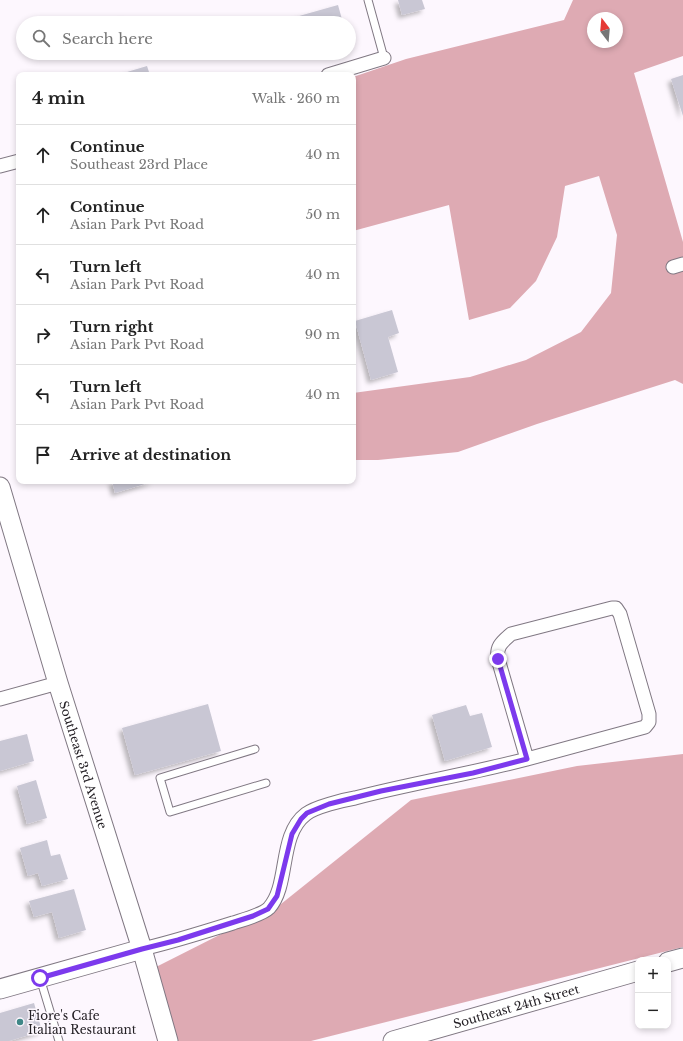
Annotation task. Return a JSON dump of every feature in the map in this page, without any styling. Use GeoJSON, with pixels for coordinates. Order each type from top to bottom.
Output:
{"type":"FeatureCollection","features":[{"type":"Feature","properties":{"kind":"street"},"geometry":{"type":"LineString","coordinates":[[338,72],[384,58]]}},
{"type":"Feature","properties":{"kind":"street"},"geometry":{"type":"LineString","coordinates":[[0,166],[16,162]]}},
{"type":"Feature","properties":{"kind":"street","name":"Southeast 3rd Avenue"},"geometry":{"type":"LineString","coordinates":[[0,487],[58,683],[142,949],[168,1041]]}},
{"type":"Feature","properties":{"kind":"street"},"geometry":{"type":"LineString","coordinates":[[0,989],[185,938],[253,916],[268,909],[277,896],[292,834],[301,819],[307,813],[329,804],[473,773],[527,759],[645,728],[649,722],[649,714],[620,614],[616,608],[511,634],[501,643],[497,653],[498,659],[527,759]]}},
{"type":"Feature","properties":{"kind":"street"},"geometry":{"type":"LineString","coordinates":[[0,699],[58,683]]}},
{"type":"Feature","properties":{"kind":"street"},"geometry":{"type":"LineString","coordinates":[[671,961],[683,958]]}},
{"type":"Feature","properties":{"kind":"street","name":"Southeast 24th Street"},"geometry":{"type":"LineString","coordinates":[[393,1041],[635,972]]}},
{"type":"Feature","properties":{"kind":"lane"},"geometry":{"type":"LineString","coordinates":[[368,0],[384,58]]}},
{"type":"Feature","properties":{"kind":"lane"},"geometry":{"type":"LineString","coordinates":[[255,749],[160,778],[170,812],[266,783]]}},
{"type":"Feature","properties":{"kind":"lane"},"geometry":{"type":"LineString","coordinates":[[40,978],[59,1041]]}},
{"type":"Feature","properties":{"kind":"shaded area"},"geometry":{"type":"Polygon","coordinates":[[[573,0],[683,0],[683,56],[634,73],[683,242],[683,384],[675,380],[537,424],[458,452],[378,460],[356,460],[356,393],[470,377],[526,360],[581,332],[611,293],[617,235],[599,176],[565,186],[557,237],[536,281],[510,308],[469,320],[449,205],[356,230],[356,76],[406,59],[564,20],[573,0]]]}},
{"type":"Feature","properties":{"kind":"shaded area"},"geometry":{"type":"Polygon","coordinates":[[[683,754],[683,947],[643,957],[635,957],[635,959],[311,1041],[177,1041],[156,967],[281,904],[411,800],[577,766],[683,754]]]}},
{"type":"Feature","properties":{"kind":"building"},"geometry":{"type":"Polygon","coordinates":[[[398,0],[422,0],[425,9],[402,15],[398,0]]]}},
{"type":"Feature","properties":{"kind":"building"},"geometry":{"type":"Polygon","coordinates":[[[338,5],[341,16],[299,16],[338,5]]]}},
{"type":"Feature","properties":{"kind":"building"},"geometry":{"type":"Polygon","coordinates":[[[147,66],[149,72],[127,72],[147,66]]]}},
{"type":"Feature","properties":{"kind":"building"},"geometry":{"type":"Polygon","coordinates":[[[683,75],[683,116],[671,79],[683,75]]]}},
{"type":"Feature","properties":{"kind":"building"},"geometry":{"type":"Polygon","coordinates":[[[392,310],[399,333],[388,337],[398,372],[371,380],[356,321],[392,310]]]}},
{"type":"Feature","properties":{"kind":"building"},"geometry":{"type":"Polygon","coordinates":[[[113,484],[145,484],[115,493],[113,484]]]}},
{"type":"Feature","properties":{"kind":"building"},"geometry":{"type":"Polygon","coordinates":[[[208,704],[221,751],[135,775],[122,728],[208,704]]]}},
{"type":"Feature","properties":{"kind":"building"},"geometry":{"type":"Polygon","coordinates":[[[466,705],[470,716],[482,713],[492,747],[445,761],[432,715],[466,705]]]}},
{"type":"Feature","properties":{"kind":"building"},"geometry":{"type":"Polygon","coordinates":[[[27,734],[34,761],[0,771],[0,741],[27,734]]]}},
{"type":"Feature","properties":{"kind":"building"},"geometry":{"type":"Polygon","coordinates":[[[36,780],[47,818],[27,824],[17,786],[36,780]]]}},
{"type":"Feature","properties":{"kind":"building"},"geometry":{"type":"Polygon","coordinates":[[[47,840],[51,856],[60,854],[68,879],[42,886],[38,873],[28,876],[20,848],[47,840]]]}},
{"type":"Feature","properties":{"kind":"building"},"geometry":{"type":"Polygon","coordinates":[[[74,889],[86,930],[59,938],[52,912],[34,917],[29,901],[74,889]]]}},
{"type":"Feature","properties":{"kind":"building","name":"Fiore's Cafe Italian Restaurant"},"geometry":{"type":"Polygon","coordinates":[[[34,1003],[42,1031],[9,1041],[0,1041],[0,1013],[34,1003]]]}},
{"type":"Feature","properties":{"kind":"place","name":"Fiore's Cafe Italian Restaurant"},"geometry":{"type":"Point","coordinates":[20,1022]}},
{"type":"Feature","properties":{"kind":"route"},"geometry":{"type":"LineString","coordinates":[[40,978],[178,940],[253,916],[268,909],[277,896],[292,834],[301,819],[307,813],[329,804],[381,791],[473,773],[527,759],[498,659]]}}]}
